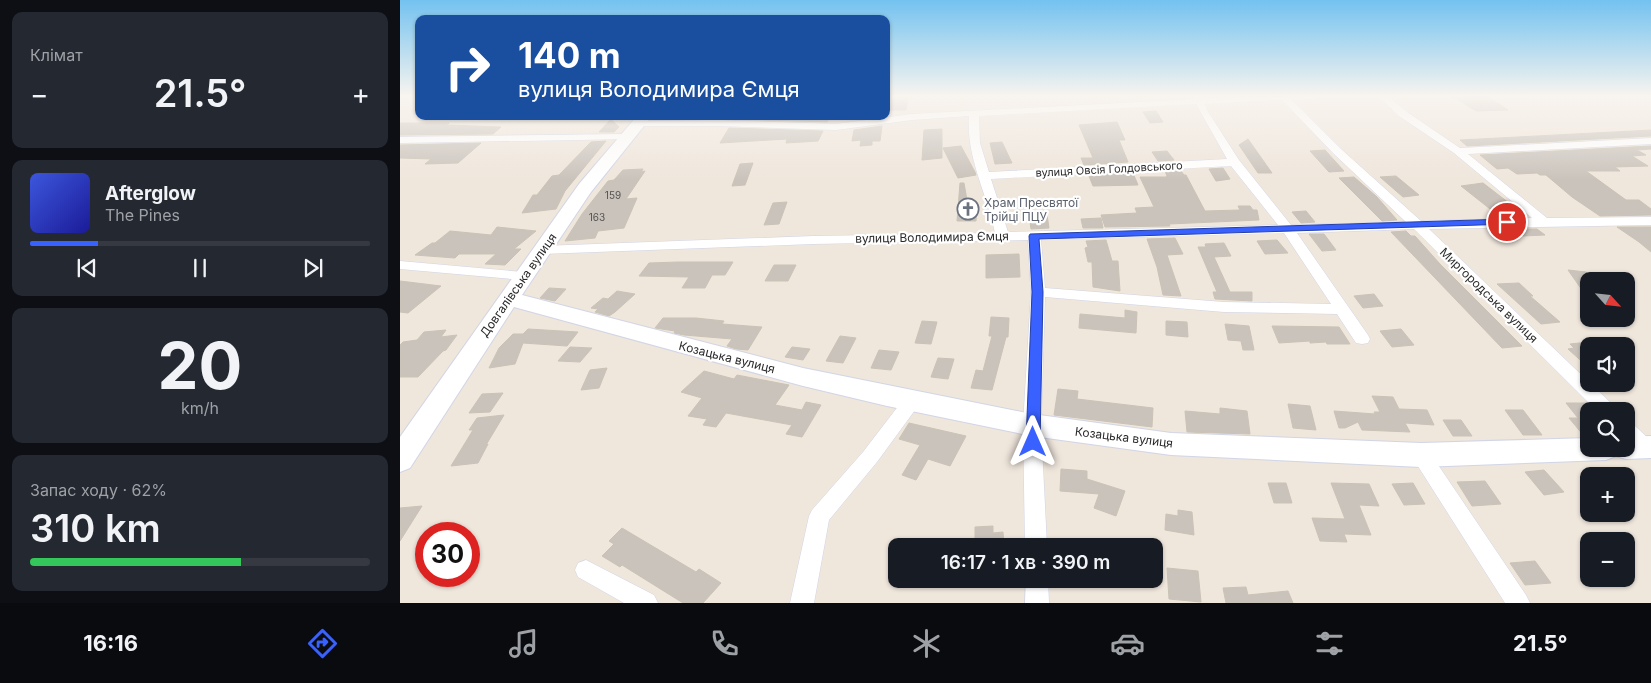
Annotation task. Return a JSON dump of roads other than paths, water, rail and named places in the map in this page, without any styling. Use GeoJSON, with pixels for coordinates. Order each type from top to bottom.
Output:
{"type":"FeatureCollection","features":[{"type":"Feature","properties":{"kind":"street"},"geometry":{"type":"LineString","coordinates":[[400,140],[688,124]]}},
{"type":"Feature","properties":{"kind":"street"},"geometry":{"type":"LineString","coordinates":[[752,124],[836,127],[855,124]]}},
{"type":"Feature","properties":{"kind":"street"},"geometry":{"type":"LineString","coordinates":[[972,124],[983,176],[999,220],[1002,236]]}},
{"type":"Feature","properties":{"kind":"street"},"geometry":{"type":"LineString","coordinates":[[1211,124],[1234,162],[1287,228],[1362,340]]}},
{"type":"Feature","properties":{"kind":"street","name":"Миргородська вулиця"},"geometry":{"type":"LineString","coordinates":[[1311,124],[1599,402]]}},
{"type":"Feature","properties":{"kind":"street"},"geometry":{"type":"LineString","coordinates":[[1418,124],[1458,151],[1544,222]]}},
{"type":"Feature","properties":{"kind":"street","name":"Довгалівська вулиця"},"geometry":{"type":"LineString","coordinates":[[400,460],[508,298],[585,188],[637,126]]}},
{"type":"Feature","properties":{"kind":"street"},"geometry":{"type":"LineString","coordinates":[[1458,151],[1651,141]]}},
{"type":"Feature","properties":{"kind":"street","name":"вулиця Овсія Голдовського"},"geometry":{"type":"LineString","coordinates":[[983,176],[1234,162]]}},
{"type":"Feature","properties":{"kind":"street","name":"вулиця Володимира Ємця"},"geometry":{"type":"LineString","coordinates":[[542,250],[813,240],[1651,221]]}},
{"type":"Feature","properties":{"kind":"street"},"geometry":{"type":"LineString","coordinates":[[1034,236],[1038,292],[1032,425],[1036,538]]}},
{"type":"Feature","properties":{"kind":"street"},"geometry":{"type":"LineString","coordinates":[[400,265],[523,276]]}},
{"type":"Feature","properties":{"kind":"street"},"geometry":{"type":"LineString","coordinates":[[1038,292],[1224,307],[1342,309]]}},
{"type":"Feature","properties":{"kind":"street","name":"Козацька вулиця"},"geometry":{"type":"LineString","coordinates":[[508,298],[803,377],[1032,425],[1171,444],[1421,455],[1580,450]]}},
{"type":"Feature","properties":{"kind":"street"},"geometry":{"type":"LineString","coordinates":[[802,603],[819,516],[870,458],[912,401]]}},
{"type":"Feature","properties":{"kind":"street"},"geometry":{"type":"LineString","coordinates":[[1421,455],[1518,603]]}},
{"type":"Feature","properties":{"kind":"street"},"geometry":{"type":"LineString","coordinates":[[586,570],[646,603]]}},
{"type":"Feature","properties":{"kind":"street"},"geometry":{"type":"LineString","coordinates":[[1037,588],[1037,603]]}},
{"type":"Feature","properties":{"kind":"place","name":"Храм Пресвятої Трійці ПЦУ"},"geometry":{"type":"Point","coordinates":[968,209]}}]}
